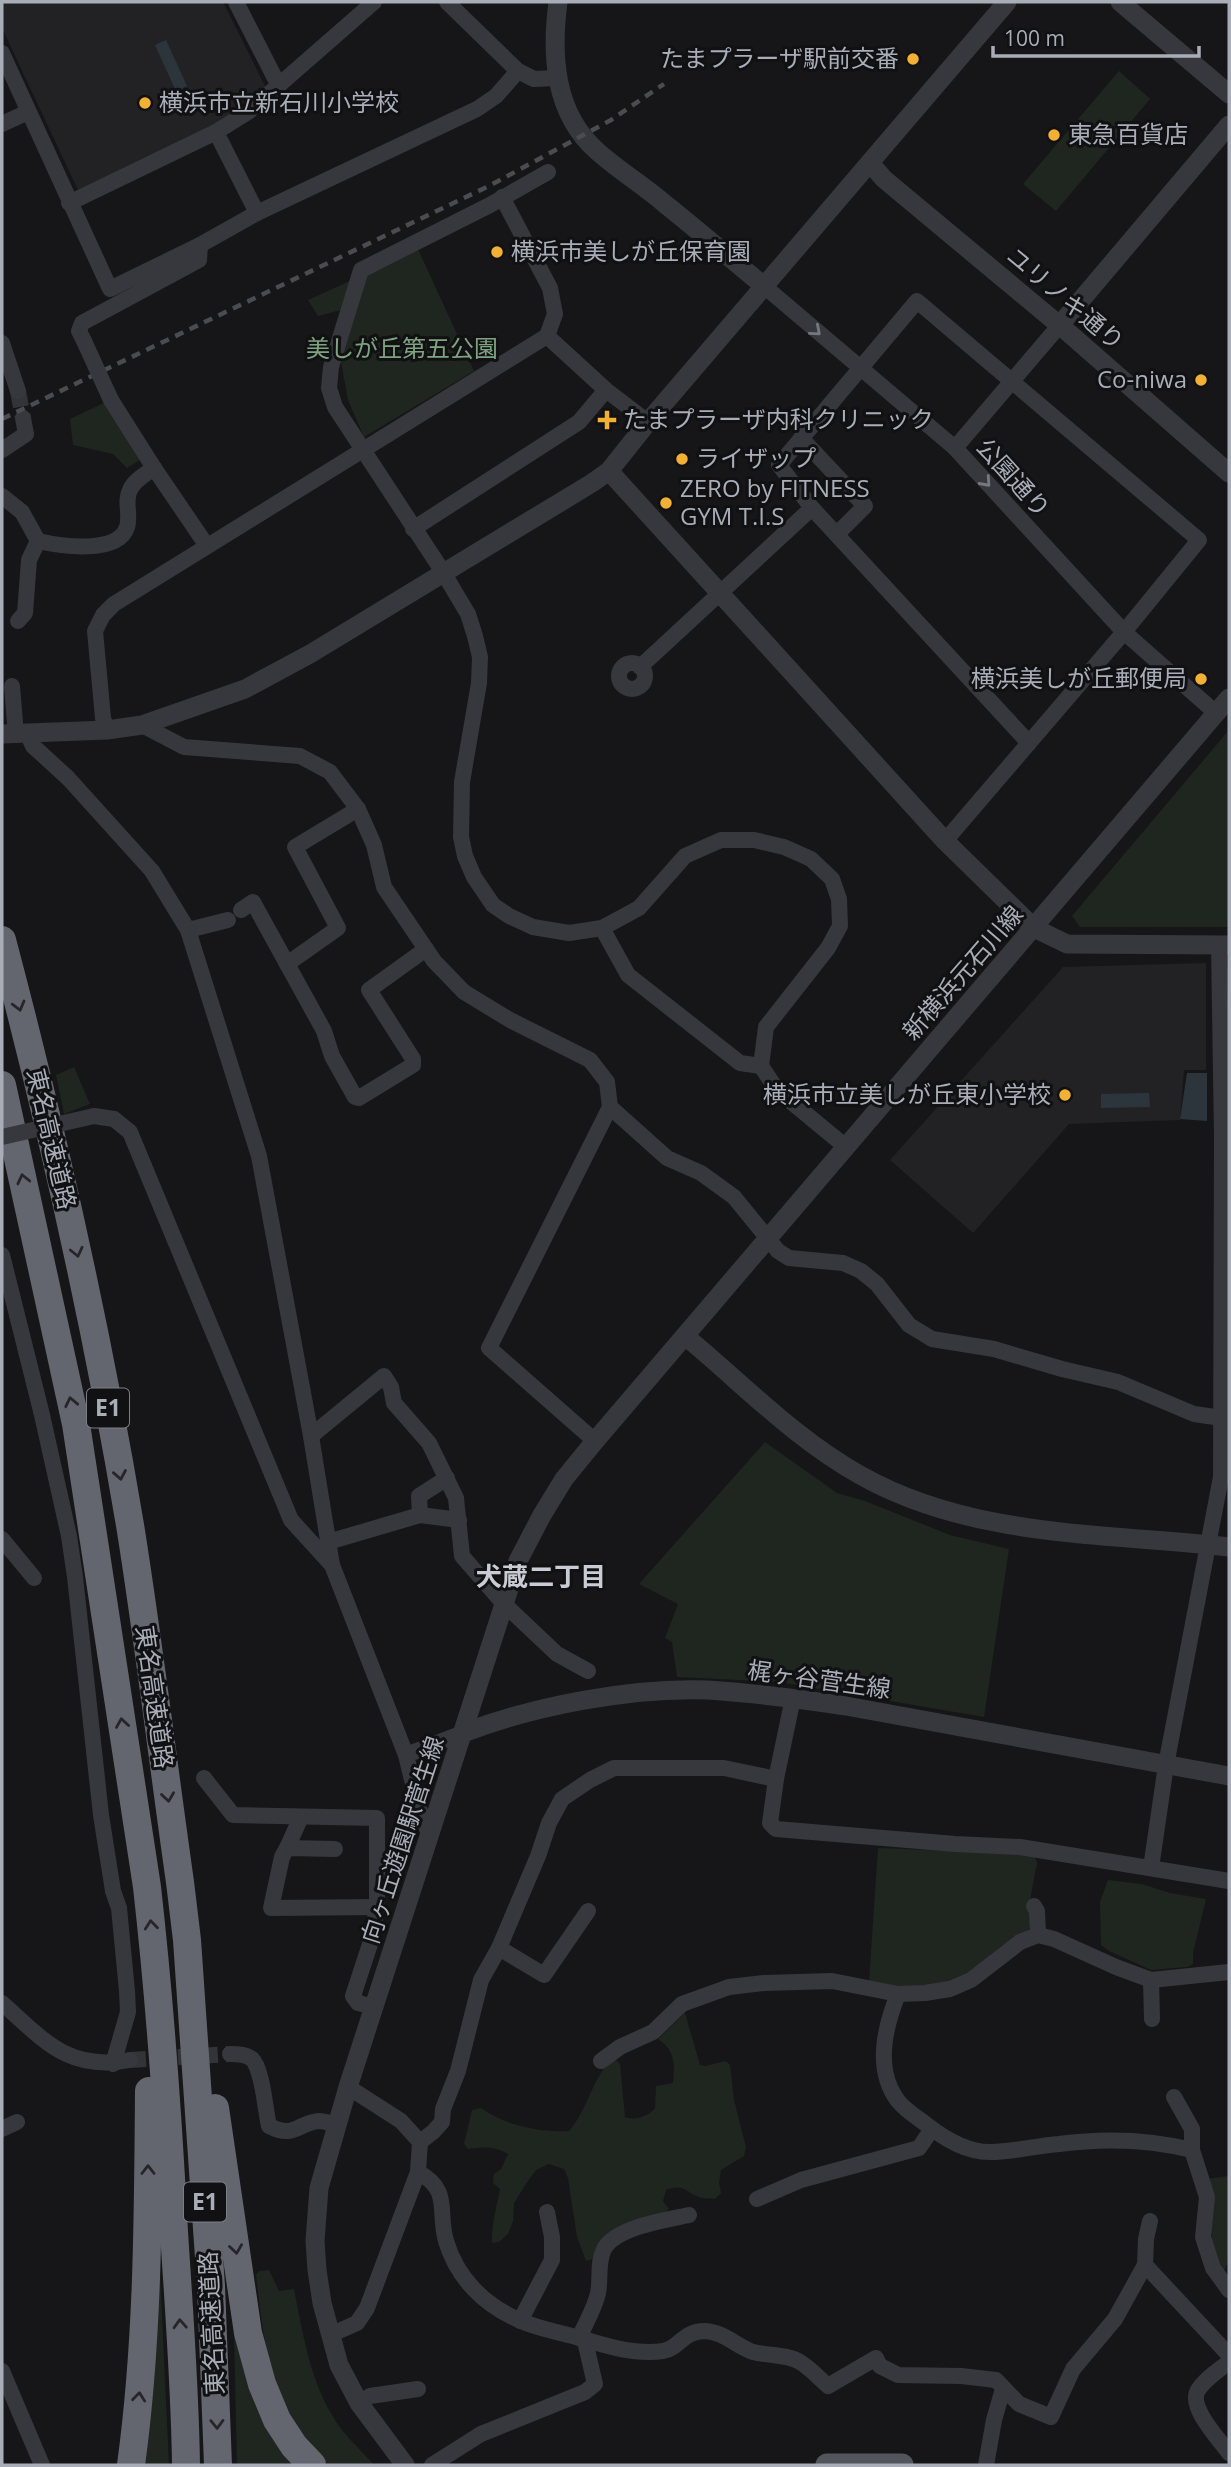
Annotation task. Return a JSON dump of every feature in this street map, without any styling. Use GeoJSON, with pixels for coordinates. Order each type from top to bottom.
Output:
{"type":"FeatureCollection","features":[{"type":"Feature","properties":{"kind":"highway","name":"東名高速道路"},"geometry":{"type":"LineString","coordinates":[[2,940],[35,1065],[90,1313],[130,1526],[187,1940],[211,2286],[218,2465]]}},
{"type":"Feature","properties":{"kind":"highway","name":"東名高速道路"},"geometry":{"type":"LineString","coordinates":[[2,1085],[76,1424],[147,1887],[171,2175],[186,2465]]}},
{"type":"Feature","properties":{"kind":"highway"},"geometry":{"type":"LineString","coordinates":[[187,1940],[225,2171],[248,2333],[262,2384],[277,2420],[294,2446],[312,2465]]}},
{"type":"Feature","properties":{"kind":"highway"},"geometry":{"type":"LineString","coordinates":[[131,2465],[143,2360],[149,2054],[155,1962]]}},
{"type":"Feature","properties":{"kind":"main road"},"geometry":{"type":"LineString","coordinates":[[827,2465],[902,2465]]}},
{"type":"Feature","properties":{"kind":"street"},"geometry":{"type":"LineString","coordinates":[[236,2],[279,86]]}},
{"type":"Feature","properties":{"kind":"street"},"geometry":{"type":"LineString","coordinates":[[69,202],[216,132],[248,113],[374,2]]}},
{"type":"Feature","properties":{"kind":"street"},"geometry":{"type":"LineString","coordinates":[[447,2],[518,71],[534,79],[557,78]]}},
{"type":"Feature","properties":{"kind":"street"},"geometry":{"type":"LineString","coordinates":[[558,2],[554,28],[557,78],[567,110],[595,149],[764,286]]}},
{"type":"Feature","properties":{"kind":"street"},"geometry":{"type":"LineString","coordinates":[[15,735],[107,730],[142,725],[245,689],[310,654],[609,471],[1007,2]]}},
{"type":"Feature","properties":{"kind":"street"},"geometry":{"type":"LineString","coordinates":[[1121,2],[1229,94]]}},
{"type":"Feature","properties":{"kind":"street"},"geometry":{"type":"LineString","coordinates":[[2,53],[110,289],[200,245],[257,213],[477,109],[496,96],[518,71]]}},
{"type":"Feature","properties":{"kind":"street"},"geometry":{"type":"LineString","coordinates":[[2,124],[28,112]]}},
{"type":"Feature","properties":{"kind":"street"},"geometry":{"type":"LineString","coordinates":[[955,448],[1229,125]]}},
{"type":"Feature","properties":{"kind":"street"},"geometry":{"type":"LineString","coordinates":[[216,132],[257,213]]}},
{"type":"Feature","properties":{"kind":"street","name":"ユリノキ通り"},"geometry":{"type":"LineString","coordinates":[[870,163],[884,178],[1229,473]]}},
{"type":"Feature","properties":{"kind":"street"},"geometry":{"type":"LineString","coordinates":[[548,172],[361,270],[331,367],[329,388],[335,407],[443,572],[467,614],[480,657],[475,715],[462,782],[461,837],[465,856],[474,877],[493,905],[533,927],[569,933],[602,928],[639,908],[685,856],[721,840],[754,840],[784,847],[811,859],[832,879],[839,899],[840,926],[828,948],[766,1027],[761,1066],[777,1090],[846,1147]]}},
{"type":"Feature","properties":{"kind":"street"},"geometry":{"type":"LineString","coordinates":[[107,730],[103,718],[95,631],[103,615],[114,604],[547,336],[555,314],[550,288],[502,197]]}},
{"type":"Feature","properties":{"kind":"street"},"geometry":{"type":"LineString","coordinates":[[200,245],[199,260],[82,323],[79,331],[111,400],[207,546]]}},
{"type":"Feature","properties":{"kind":"street","name":"公園通り"},"geometry":{"type":"LineString","coordinates":[[764,286],[955,448],[1124,632],[1223,705]]}},
{"type":"Feature","properties":{"kind":"street"},"geometry":{"type":"LineString","coordinates":[[945,841],[1029,743],[1124,632],[1199,540],[917,301],[779,465],[812,508],[838,533],[1029,743]]}},
{"type":"Feature","properties":{"kind":"street"},"geometry":{"type":"LineString","coordinates":[[547,336],[606,390],[648,422]]}},
{"type":"Feature","properties":{"kind":"street"},"geometry":{"type":"LineString","coordinates":[[2,343],[18,391]]}},
{"type":"Feature","properties":{"kind":"street"},"geometry":{"type":"LineString","coordinates":[[413,529],[579,422],[606,390]]}},
{"type":"Feature","properties":{"kind":"street"},"geometry":{"type":"LineString","coordinates":[[2,450],[26,434],[23,418]]}},
{"type":"Feature","properties":{"kind":"street"},"geometry":{"type":"LineString","coordinates":[[801,438],[865,506],[838,533]]}},
{"type":"Feature","properties":{"kind":"street"},"geometry":{"type":"LineString","coordinates":[[37,541],[93,546],[112,544],[123,536],[128,525],[129,490],[136,481],[154,468]]}},
{"type":"Feature","properties":{"kind":"street"},"geometry":{"type":"LineString","coordinates":[[609,471],[945,841],[1034,928],[1067,944],[1224,944],[1225,1417],[1221,1477],[1166,1765],[1151,1868]]}},
{"type":"Feature","properties":{"kind":"street"},"geometry":{"type":"LineString","coordinates":[[2,496],[22,512],[37,541]]}},
{"type":"Feature","properties":{"kind":"street"},"geometry":{"type":"LineString","coordinates":[[639,667],[812,508]]}},
{"type":"Feature","properties":{"kind":"street"},"geometry":{"type":"LineString","coordinates":[[18,621],[25,613],[29,560],[37,541]]}},
{"type":"Feature","properties":{"kind":"street"},"geometry":{"type":"LineString","coordinates":[[12,686],[15,735]]}},
{"type":"Feature","properties":{"kind":"street","name":"新横浜元石川線"},"geometry":{"type":"LineString","coordinates":[[733,1279],[1223,705]]}},
{"type":"Feature","properties":{"kind":"street"},"geometry":{"type":"LineString","coordinates":[[142,725],[184,747],[300,757],[330,772],[358,809],[374,845],[384,887],[433,961],[464,992],[510,1020],[590,1060],[607,1082],[610,1107],[489,1349],[595,1441]]}},
{"type":"Feature","properties":{"kind":"street"},"geometry":{"type":"LineString","coordinates":[[15,735],[33,746],[68,778],[152,871],[188,930],[259,1156],[332,1565],[406,1755],[419,1810],[429,1836]]}},
{"type":"Feature","properties":{"kind":"street"},"geometry":{"type":"LineString","coordinates":[[287,964],[338,928],[295,847],[358,809]]}},
{"type":"Feature","properties":{"kind":"street"},"geometry":{"type":"LineString","coordinates":[[188,930],[235,915],[253,902],[324,1031],[332,1056],[355,1097],[359,1098],[413,1065],[413,1059],[369,990],[426,949]]}},
{"type":"Feature","properties":{"kind":"street"},"geometry":{"type":"LineString","coordinates":[[602,928],[628,975],[740,1063],[761,1066]]}},
{"type":"Feature","properties":{"kind":"street"},"geometry":{"type":"LineString","coordinates":[[610,1107],[667,1158],[701,1173],[734,1197],[778,1251],[789,1258],[843,1263],[861,1271],[877,1284],[909,1325],[932,1339],[994,1349],[1118,1382],[1194,1414],[1225,1417]]}},
{"type":"Feature","properties":{"kind":"street"},"geometry":{"type":"LineString","coordinates":[[2,1137],[94,1116],[114,1119],[130,1132],[291,1520],[332,1565]]}},
{"type":"Feature","properties":{"kind":"street"},"geometry":{"type":"LineString","coordinates":[[2,1255],[45,1428],[69,1536],[75,1577],[102,1815],[113,1891],[119,1908],[127,1991],[128,2012],[113,2063]]}},
{"type":"Feature","properties":{"kind":"street","name":"向ヶ丘遊園駅菅生線"},"geometry":{"type":"LineString","coordinates":[[405,2465],[359,2403],[339,2365],[322,2303],[315,2241],[319,2188],[348,2087],[518,1561],[564,1479],[733,1279]]}},
{"type":"Feature","properties":{"kind":"street"},"geometry":{"type":"LineString","coordinates":[[685,1336],[827,1455],[861,1476],[936,1508],[1052,1530],[1229,1547]]}},
{"type":"Feature","properties":{"kind":"street"},"geometry":{"type":"LineString","coordinates":[[311,1436],[384,1376],[391,1387],[394,1403],[429,1443],[456,1498],[461,1556],[503,1603],[557,1654],[588,1671]]}},
{"type":"Feature","properties":{"kind":"street"},"geometry":{"type":"LineString","coordinates":[[420,1515],[419,1496],[447,1478]]}},
{"type":"Feature","properties":{"kind":"street"},"geometry":{"type":"LineString","coordinates":[[328,1542],[420,1515],[459,1520]]}},
{"type":"Feature","properties":{"kind":"street"},"geometry":{"type":"LineString","coordinates":[[2,1539],[34,1578]]}},
{"type":"Feature","properties":{"kind":"street","name":"梶ヶ谷菅生線"},"geometry":{"type":"LineString","coordinates":[[406,1755],[515,1716],[641,1692],[706,1690],[793,1698],[1229,1776]]}},
{"type":"Feature","properties":{"kind":"street"},"geometry":{"type":"LineString","coordinates":[[793,1698],[770,1823],[776,1829],[1020,1847],[1229,1881]]}},
{"type":"Feature","properties":{"kind":"street"},"geometry":{"type":"LineString","coordinates":[[420,2142],[442,2122],[443,2109],[458,2071],[481,1980],[499,1948],[549,1823],[562,1799],[614,1768],[724,1768],[776,1779]]}},
{"type":"Feature","properties":{"kind":"street"},"geometry":{"type":"LineString","coordinates":[[204,1778],[233,1815],[377,1818],[377,1907],[371,1941],[353,1996],[358,2003],[374,2007]]}},
{"type":"Feature","properties":{"kind":"street"},"geometry":{"type":"LineString","coordinates":[[301,1817],[282,1857],[271,1908],[377,1907]]}},
{"type":"Feature","properties":{"kind":"street"},"geometry":{"type":"LineString","coordinates":[[287,1848],[335,1849]]}},
{"type":"Feature","properties":{"kind":"street"},"geometry":{"type":"LineString","coordinates":[[1034,1906],[1037,1911],[1038,1935]]}},
{"type":"Feature","properties":{"kind":"street"},"geometry":{"type":"LineString","coordinates":[[499,1948],[544,1975],[587,1911]]}},
{"type":"Feature","properties":{"kind":"street"},"geometry":{"type":"LineString","coordinates":[[601,2061],[620,2047],[653,2032],[682,2004],[729,1987],[832,1981],[898,1994],[925,1993],[971,1980],[1020,1942],[1038,1935],[1054,1939],[1151,1980],[1229,1972]]}},
{"type":"Feature","properties":{"kind":"street"},"geometry":{"type":"LineString","coordinates":[[1151,1980],[1152,2019]]}},
{"type":"Feature","properties":{"kind":"street"},"geometry":{"type":"LineString","coordinates":[[898,1994],[889,2017],[883,2055],[887,2082],[898,2102],[943,2138],[965,2148],[989,2152],[1112,2140],[1143,2141],[1192,2150]]}},
{"type":"Feature","properties":{"kind":"street"},"geometry":{"type":"LineString","coordinates":[[2,2003],[48,2044],[66,2056],[83,2061],[113,2063],[130,2060]]}},
{"type":"Feature","properties":{"kind":"street"},"geometry":{"type":"LineString","coordinates":[[230,2054],[242,2054],[253,2060],[260,2077],[269,2126],[280,2132],[291,2132],[319,2121],[337,2125]]}},
{"type":"Feature","properties":{"kind":"street"},"geometry":{"type":"LineString","coordinates":[[330,2335],[357,2323],[367,2308],[418,2172],[420,2142],[401,2121],[348,2087]]}},
{"type":"Feature","properties":{"kind":"street"},"geometry":{"type":"LineString","coordinates":[[1174,2097],[1192,2129],[1192,2150],[1207,2197],[1203,2237],[1213,2268],[1229,2290]]}},
{"type":"Feature","properties":{"kind":"street"},"geometry":{"type":"LineString","coordinates":[[757,2198],[801,2180],[919,2148],[932,2129]]}},
{"type":"Feature","properties":{"kind":"street"},"geometry":{"type":"LineString","coordinates":[[418,2172],[432,2179],[440,2194],[446,2240],[460,2272],[475,2292],[496,2309],[520,2321],[632,2351],[666,2351],[685,2335],[704,2331],[724,2336],[752,2351],[798,2360],[828,2386],[876,2358],[880,2366],[898,2375],[961,2376],[996,2380],[1019,2404],[1051,2417],[1073,2369],[1115,2319],[1145,2265],[1150,2221]]}},
{"type":"Feature","properties":{"kind":"street"},"geometry":{"type":"LineString","coordinates":[[520,2321],[552,2260],[552,2237],[547,2212]]}},
{"type":"Feature","properties":{"kind":"street"},"geometry":{"type":"LineString","coordinates":[[432,2465],[481,2434],[585,2392],[595,2384],[582,2339],[598,2293],[600,2264],[605,2248],[638,2227],[689,2215]]}},
{"type":"Feature","properties":{"kind":"street"},"geometry":{"type":"LineString","coordinates":[[1145,2265],[1229,2355]]}},
{"type":"Feature","properties":{"kind":"street"},"geometry":{"type":"LineString","coordinates":[[1229,2362],[1196,2394],[1196,2407],[1229,2453]]}},
{"type":"Feature","properties":{"kind":"street"},"geometry":{"type":"LineString","coordinates":[[2,2371],[42,2465]]}},
{"type":"Feature","properties":{"kind":"street"},"geometry":{"type":"LineString","coordinates":[[359,2403],[370,2396],[418,2389]]}},
{"type":"Feature","properties":{"kind":"street"},"geometry":{"type":"LineString","coordinates":[[986,2465],[1003,2389]]}},
{"type":"Feature","properties":{"kind":"shaded area","name":"横浜市立新石川小学校"},"geometry":{"type":"Polygon","coordinates":[[[2,2],[223,2],[268,92],[237,114],[78,190],[2,28],[2,2]]]}},
{"type":"Feature","properties":{"kind":"shaded area"},"geometry":{"type":"Polygon","coordinates":[[[166,40],[187,86],[176,91],[155,45],[166,40]]]}},
{"type":"Feature","properties":{"kind":"shaded area","name":"横浜市立美しが丘東小学校"},"geometry":{"type":"Polygon","coordinates":[[[1206,963],[1206,1070],[1184,1070],[1180,1120],[1069,1124],[973,1233],[890,1160],[1063,967],[1206,963]]]}},
{"type":"Feature","properties":{"kind":"shaded area"},"geometry":{"type":"Polygon","coordinates":[[[1187,1073],[1207,1073],[1207,1121],[1180,1119],[1187,1073]]]}},
{"type":"Feature","properties":{"kind":"shaded area"},"geometry":{"type":"Polygon","coordinates":[[[1149,1093],[1150,1107],[1101,1108],[1101,1094],[1149,1093]]]}},
{"type":"Feature","properties":{"kind":"green space"},"geometry":{"type":"Polygon","coordinates":[[[1119,71],[1150,99],[1056,211],[1023,184],[1119,71]]]}},
{"type":"Feature","properties":{"kind":"green space","name":"美しが丘第五公園"},"geometry":{"type":"Polygon","coordinates":[[[417,247],[474,371],[364,437],[348,400],[341,362],[363,282],[369,272],[417,247]]]}},
{"type":"Feature","properties":{"kind":"green space"},"geometry":{"type":"Polygon","coordinates":[[[350,281],[341,310],[318,316],[308,300],[350,281]]]}},
{"type":"Feature","properties":{"kind":"green space"},"geometry":{"type":"Polygon","coordinates":[[[108,401],[140,460],[127,468],[113,454],[73,445],[70,419],[108,401]]]}},
{"type":"Feature","properties":{"kind":"green space"},"geometry":{"type":"Polygon","coordinates":[[[1229,730],[1229,927],[1080,927],[1072,916],[1229,730]]]}},
{"type":"Feature","properties":{"kind":"green space"},"geometry":{"type":"Polygon","coordinates":[[[74,1067],[90,1104],[64,1114],[56,1075],[74,1067]]]}},
{"type":"Feature","properties":{"kind":"green space"},"geometry":{"type":"Polygon","coordinates":[[[765,1442],[837,1493],[865,1501],[950,1535],[1009,1549],[984,1717],[779,1682],[677,1677],[672,1642],[665,1638],[678,1604],[639,1584],[765,1442]]]}},
{"type":"Feature","properties":{"kind":"green space"},"geometry":{"type":"Polygon","coordinates":[[[878,1848],[1022,1854],[1035,1857],[1037,1863],[1030,1927],[962,1977],[937,1985],[909,1987],[869,1982],[878,1848]]]}},
{"type":"Feature","properties":{"kind":"green space"},"geometry":{"type":"Polygon","coordinates":[[[1108,1880],[1142,1884],[1170,1893],[1206,1899],[1193,1953],[1193,1964],[1188,1967],[1151,1970],[1101,1945],[1100,1902],[1108,1880]]]}},
{"type":"Feature","properties":{"kind":"green space"},"geometry":{"type":"Polygon","coordinates":[[[685,2013],[700,2065],[726,2061],[730,2065],[734,2100],[746,2147],[744,2156],[721,2170],[721,2193],[715,2199],[698,2197],[680,2188],[666,2190],[663,2201],[669,2209],[596,2258],[586,2261],[577,2237],[568,2178],[564,2169],[549,2164],[536,2170],[514,2203],[513,2221],[508,2234],[499,2242],[492,2243],[500,2189],[493,2183],[494,2174],[501,2169],[508,2154],[489,2148],[468,2149],[464,2144],[472,2110],[481,2108],[500,2119],[523,2127],[569,2131],[600,2074],[614,2058],[620,2064],[625,2117],[637,2118],[646,2115],[655,2108],[656,2086],[673,2083],[673,2058],[668,2048],[658,2039],[685,2013]]]}},
{"type":"Feature","properties":{"kind":"green space"},"geometry":{"type":"Polygon","coordinates":[[[1229,2176],[1229,2260],[1224,2271],[1213,2250],[1207,2179],[1229,2176]]]}},
{"type":"Feature","properties":{"kind":"green space"},"geometry":{"type":"Polygon","coordinates":[[[159,2250],[169,2465],[138,2465],[159,2250]]]}},
{"type":"Feature","properties":{"kind":"green space"},"geometry":{"type":"Polygon","coordinates":[[[269,2270],[279,2291],[294,2289],[308,2357],[326,2405],[343,2432],[374,2465],[329,2465],[309,2445],[282,2402],[267,2354],[256,2275],[259,2271],[269,2270]]]}},
{"type":"Feature","properties":{"kind":"green space"},"geometry":{"type":"Polygon","coordinates":[[[233,2285],[304,2465],[237,2465],[233,2285]]]}},
{"type":"Feature","properties":{"kind":"tunnel"},"geometry":{"type":"LineString","coordinates":[[18,391],[23,418]]}},
{"type":"Feature","properties":{"kind":"tunnel"},"geometry":{"type":"LineString","coordinates":[[130,2060],[230,2054]]}},
{"type":"Feature","properties":{"kind":"railway"},"geometry":{"type":"LineString","coordinates":[[2,419],[489,186],[611,120],[664,84]]}},
{"type":"Feature","properties":{"kind":"place","name":"たまプラーザ駅前交番"},"geometry":{"type":"Point","coordinates":[913,59]}},
{"type":"Feature","properties":{"kind":"place","name":"横浜市立新石川小学校"},"geometry":{"type":"Point","coordinates":[145,103]}},
{"type":"Feature","properties":{"kind":"place","name":"東急百貨店"},"geometry":{"type":"Point","coordinates":[1054,135]}},
{"type":"Feature","properties":{"kind":"place","name":"横浜市美しが丘保育園"},"geometry":{"type":"Point","coordinates":[497,252]}},
{"type":"Feature","properties":{"kind":"place","name":"Co-niwa"},"geometry":{"type":"Point","coordinates":[1201,380]}},
{"type":"Feature","properties":{"kind":"place","name":"たまプラーザ内科クリニック"},"geometry":{"type":"Point","coordinates":[607,420]}},
{"type":"Feature","properties":{"kind":"place","name":"ライザップ"},"geometry":{"type":"Point","coordinates":[682,459]}},
{"type":"Feature","properties":{"kind":"place","name":"ZERO by FITNESS GYM T.I.S"},"geometry":{"type":"Point","coordinates":[666,503]}},
{"type":"Feature","properties":{"kind":"place","name":"横浜美しが丘郵便局"},"geometry":{"type":"Point","coordinates":[1201,679]}},
{"type":"Feature","properties":{"kind":"place","name":"横浜市立美しが丘東小学校"},"geometry":{"type":"Point","coordinates":[1065,1095]}},
{"type":"Feature","properties":{"kind":"district","name":"犬蔵二丁目"},"geometry":{"type":"Point","coordinates":[541,1577]}}]}
